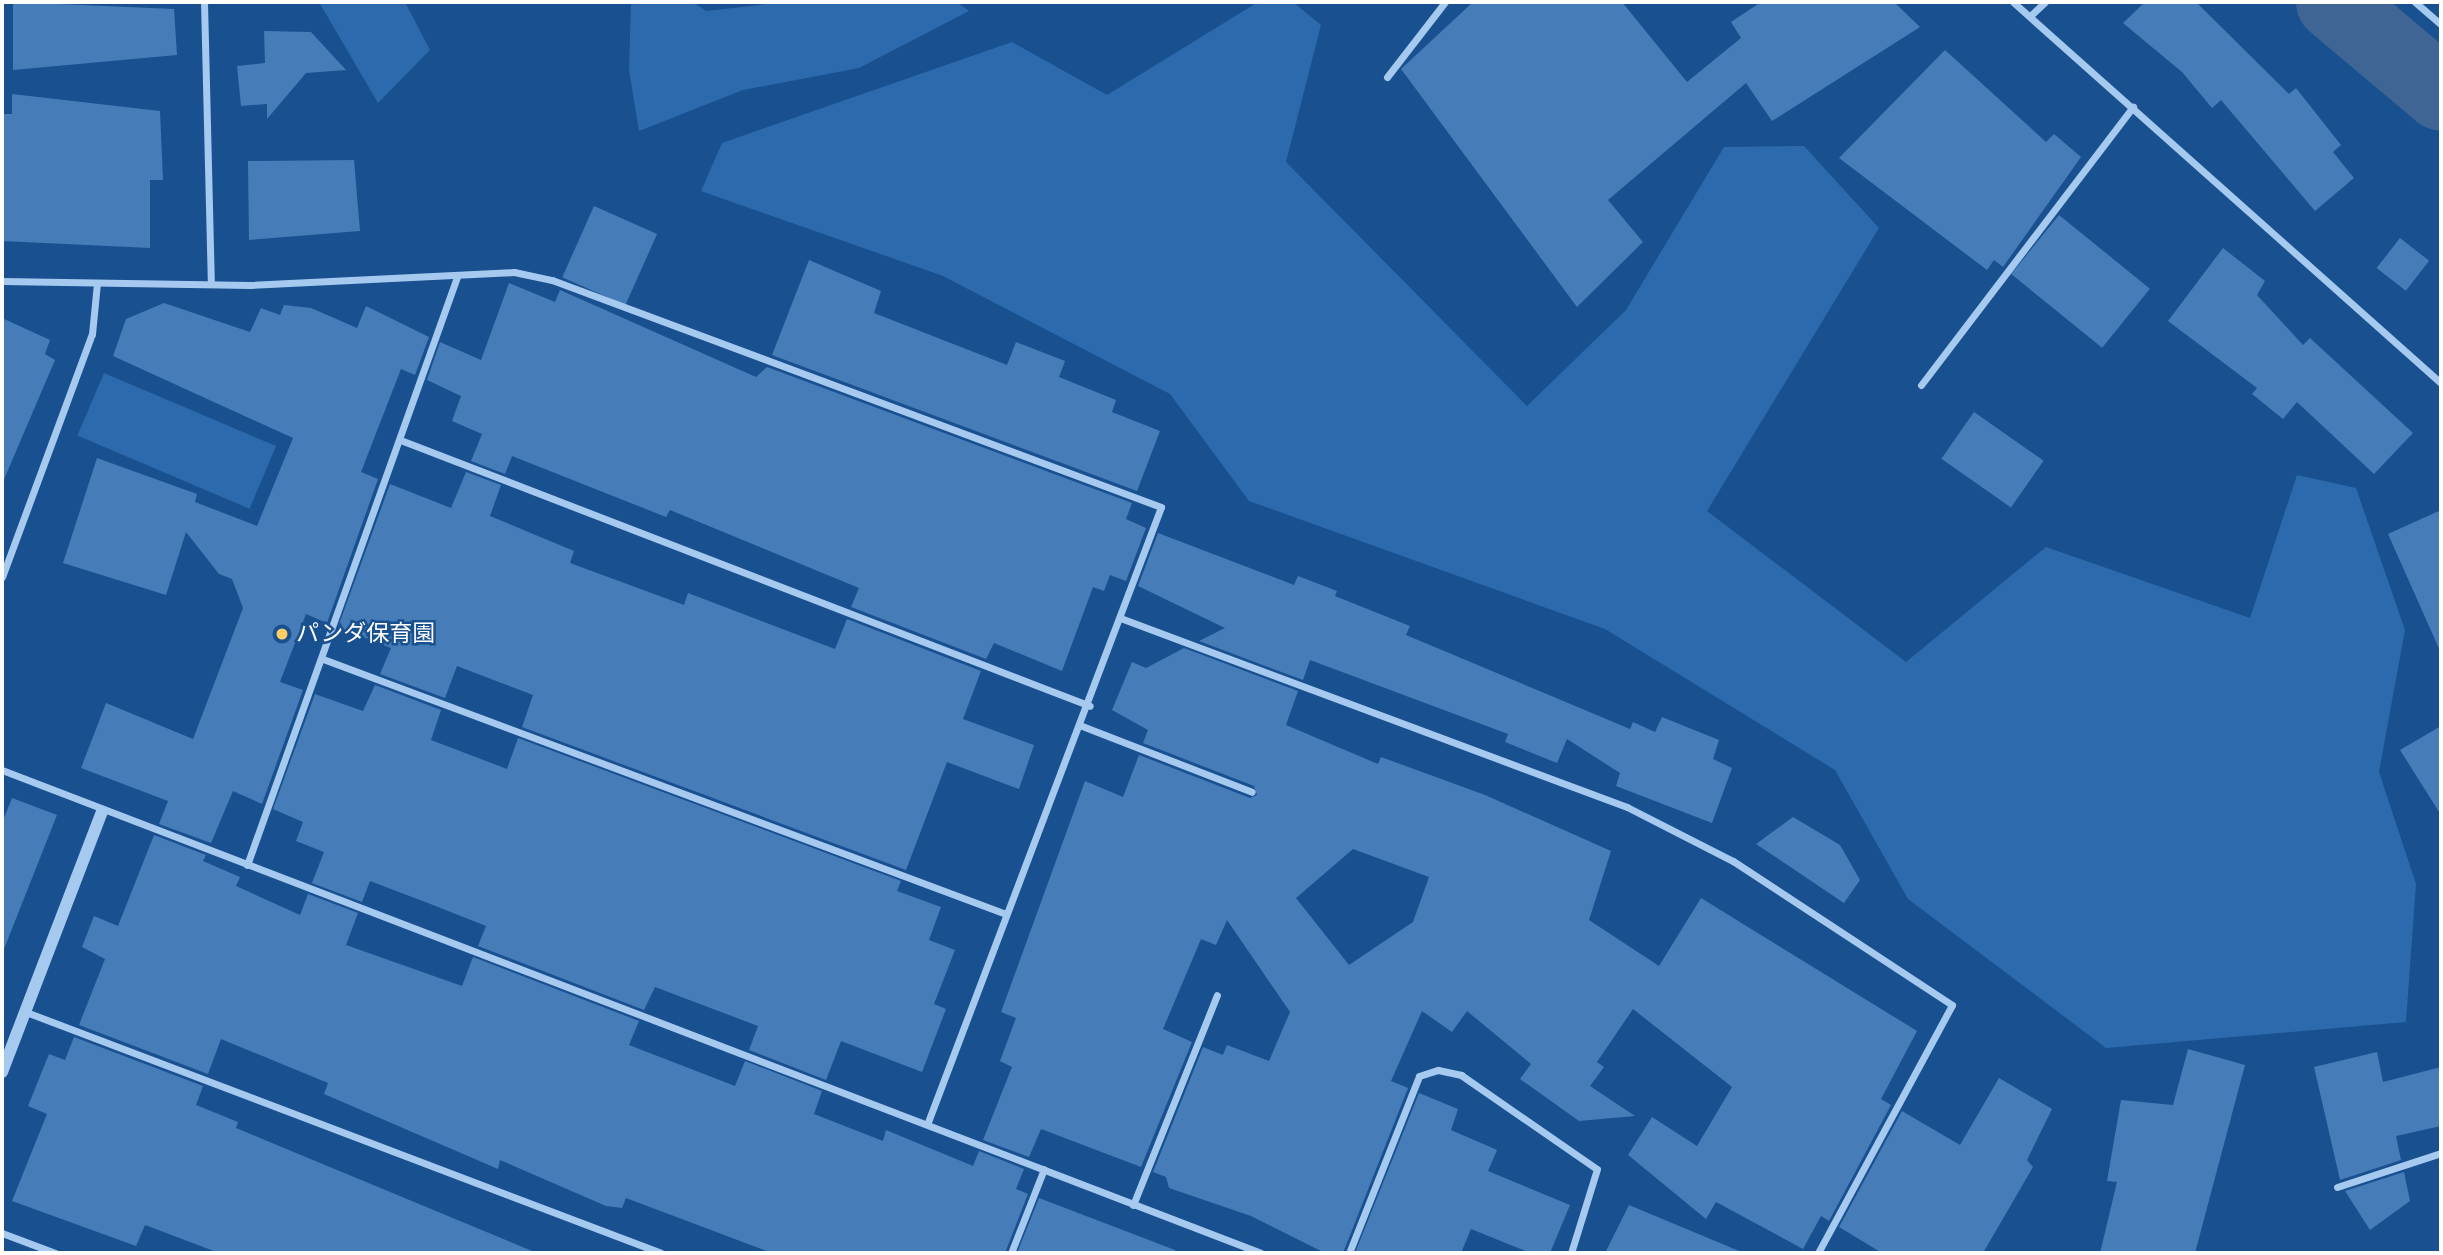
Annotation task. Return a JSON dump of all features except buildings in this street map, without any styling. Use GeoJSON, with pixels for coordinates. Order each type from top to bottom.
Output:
{"type":"FeatureCollection","features":[{"type":"Feature","properties":{"kind":"street"},"geometry":{"type":"LineString","coordinates":[[204,2],[211,283]]}},
{"type":"Feature","properties":{"kind":"street"},"geometry":{"type":"LineString","coordinates":[[1387,77],[1445,2]]}},
{"type":"Feature","properties":{"kind":"street"},"geometry":{"type":"LineString","coordinates":[[2013,2],[2441,383]]}},
{"type":"Feature","properties":{"kind":"street"},"geometry":{"type":"LineString","coordinates":[[2030,16],[2045,2]]}},
{"type":"Feature","properties":{"kind":"street"},"geometry":{"type":"LineString","coordinates":[[2415,2],[2441,24]]}},
{"type":"Feature","properties":{"kind":"street"},"geometry":{"type":"LineString","coordinates":[[1921,385],[2133,107]]}},
{"type":"Feature","properties":{"kind":"street"},"geometry":{"type":"LineString","coordinates":[[2,281],[211,283],[457,278],[514,272],[552,280],[1161,507],[1123,619],[1006,914],[928,1122]]}},
{"type":"Feature","properties":{"kind":"street"},"geometry":{"type":"LineString","coordinates":[[247,865],[403,441],[457,278]]}},
{"type":"Feature","properties":{"kind":"street"},"geometry":{"type":"LineString","coordinates":[[2,577],[92,334],[97,284]]}},
{"type":"Feature","properties":{"kind":"street"},"geometry":{"type":"LineString","coordinates":[[403,441],[1090,706]]}},
{"type":"Feature","properties":{"kind":"street"},"geometry":{"type":"LineString","coordinates":[[1123,619],[1627,807],[1734,861],[1952,1005],[1818,1253]]}},
{"type":"Feature","properties":{"kind":"street"},"geometry":{"type":"LineString","coordinates":[[323,659],[1006,914]]}},
{"type":"Feature","properties":{"kind":"street"},"geometry":{"type":"LineString","coordinates":[[1082,726],[1252,792]]}},
{"type":"Feature","properties":{"kind":"street"},"geometry":{"type":"LineString","coordinates":[[2,770],[102,811],[928,1122],[1133,1205],[1261,1253]]}},
{"type":"Feature","properties":{"kind":"street"},"geometry":{"type":"LineString","coordinates":[[2,1072],[102,811]]}},
{"type":"Feature","properties":{"kind":"street"},"geometry":{"type":"LineString","coordinates":[[1133,1205],[1217,995]]}},
{"type":"Feature","properties":{"kind":"street"},"geometry":{"type":"LineString","coordinates":[[26,1012],[661,1253]]}},
{"type":"Feature","properties":{"kind":"street"},"geometry":{"type":"LineString","coordinates":[[1349,1253],[1419,1076],[1438,1070],[1461,1075],[1597,1169],[1571,1253]]}},
{"type":"Feature","properties":{"kind":"street"},"geometry":{"type":"LineString","coordinates":[[2337,1187],[2441,1153]]}},
{"type":"Feature","properties":{"kind":"street"},"geometry":{"type":"LineString","coordinates":[[1011,1253],[1044,1169]]}},
{"type":"Feature","properties":{"kind":"street"},"geometry":{"type":"LineString","coordinates":[[2,1233],[55,1253]]}},
{"type":"Feature","properties":{"kind":"shaded area"},"geometry":{"type":"Polygon","coordinates":[[[319,2],[405,2],[430,50],[378,103],[319,2]]]}},
{"type":"Feature","properties":{"kind":"shaded area"},"geometry":{"type":"Polygon","coordinates":[[[631,2],[693,2],[706,11],[785,2],[957,2],[969,11],[859,68],[743,90],[639,131],[629,70],[631,2]]]}},
{"type":"Feature","properties":{"kind":"shaded area"},"geometry":{"type":"Polygon","coordinates":[[[1258,2],[1293,2],[1321,25],[1286,162],[1527,406],[1626,310],[1724,147],[1804,146],[1879,228],[1707,511],[1906,662],[2046,547],[2250,618],[2297,475],[2356,488],[2405,630],[2379,772],[2416,884],[2406,1022],[2106,1048],[1908,899],[1835,770],[1605,629],[1249,501],[1170,394],[943,276],[701,191],[722,143],[1012,42],[1107,95],[1258,2]]]}},
{"type":"Feature","properties":{"kind":"shaded area"},"geometry":{"type":"Polygon","coordinates":[[[104,373],[276,446],[250,509],[77,436],[104,373]]]}},
{"type":"Feature","properties":{"kind":"waterway"},"geometry":{"type":"LineString","coordinates":[[2333,2],[2441,93]]}},
{"type":"Feature","properties":{"kind":"place","name":"パンダ保育園"},"geometry":{"type":"Point","coordinates":[282,634]}}]}
